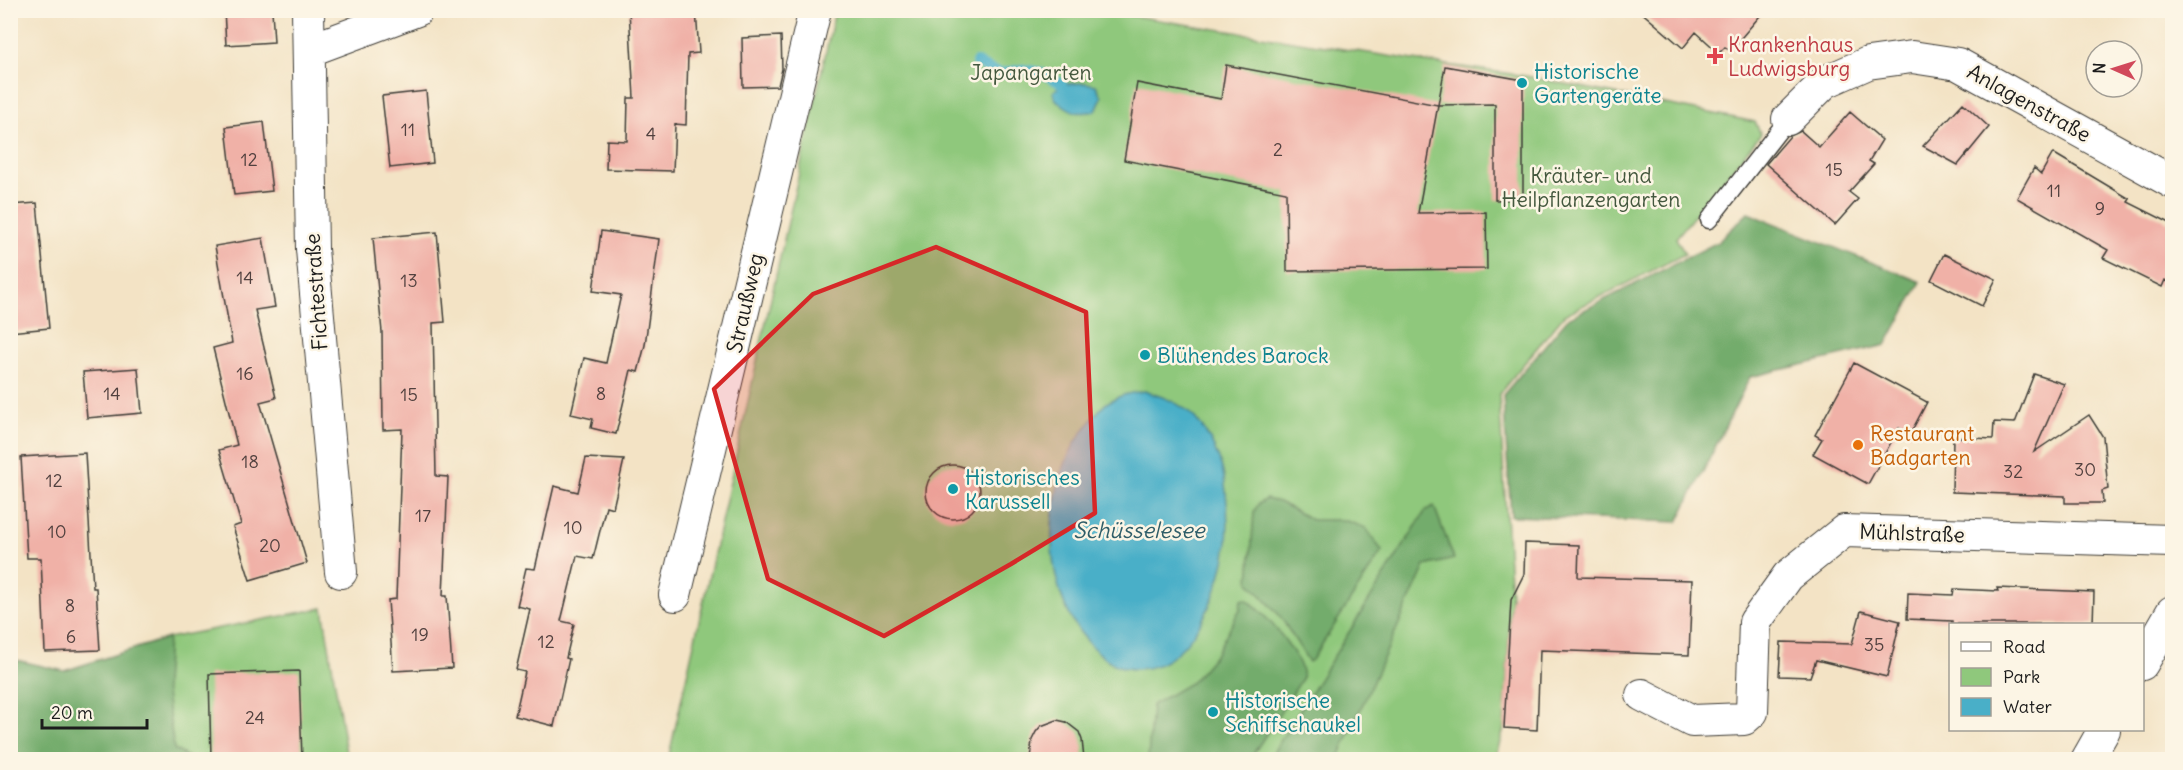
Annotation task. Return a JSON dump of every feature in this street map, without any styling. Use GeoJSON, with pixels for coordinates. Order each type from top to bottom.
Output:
{"type":"FeatureCollection","features":[{"type":"Feature","properties":{"kind":"street","name":"Fichtestraße"},"geometry":{"type":"LineString","coordinates":[[308,10],[312,249],[341,572]]}},
{"type":"Feature","properties":{"kind":"street"},"geometry":{"type":"LineString","coordinates":[[310,50],[417,10]]}},
{"type":"Feature","properties":{"kind":"street","name":"Straußweg"},"geometry":{"type":"LineString","coordinates":[[675,596],[815,10]]}},
{"type":"Feature","properties":{"kind":"street","name":"Anlagenstraße"},"geometry":{"type":"LineString","coordinates":[[1788,119],[1825,82],[1868,63],[1912,57],[1958,64],[2172,182]]}},
{"type":"Feature","properties":{"kind":"street","name":"Mühlstraße"},"geometry":{"type":"LineString","coordinates":[[1642,695],[1692,721],[1744,719],[1752,712],[1755,622],[1788,576],[1844,531],[2172,541]]}},
{"type":"Feature","properties":{"kind":"street"},"geometry":{"type":"LineString","coordinates":[[2144,661],[2172,612]]}},
{"type":"Feature","properties":{"kind":"street"},"geometry":{"type":"LineString","coordinates":[[2087,759],[2103,731]]}},
{"type":"Feature","properties":{"kind":"lane"},"geometry":{"type":"LineString","coordinates":[[1709,220],[1788,119]]}},
{"type":"Feature","properties":{"kind":"highlighted area"},"geometry":{"type":"Polygon","coordinates":[[[936,247],[1086,312],[1095,513],[884,636],[768,579],[714,389],[813,294],[936,247]]]}},
{"type":"Feature","properties":{"kind":"green space","name":"Blühendes Barock"},"geometry":{"type":"Polygon","coordinates":[[[835,11],[1102,11],[1526,76],[1755,122],[1761,134],[1676,238],[1685,254],[1564,315],[1499,394],[1511,600],[1504,728],[1495,759],[668,760],[835,11]]]}},
{"type":"Feature","properties":{"kind":"green space"},"geometry":{"type":"Polygon","coordinates":[[[1748,213],[1921,282],[1886,345],[1750,377],[1678,522],[1511,516],[1503,395],[1568,318],[1718,242],[1748,213]]]}},
{"type":"Feature","properties":{"kind":"green space"},"geometry":{"type":"Polygon","coordinates":[[[1266,499],[1279,502],[1312,520],[1344,520],[1366,528],[1382,551],[1309,662],[1280,616],[1249,582],[1254,512],[1258,504],[1266,499]]]}},
{"type":"Feature","properties":{"kind":"green space"},"geometry":{"type":"Polygon","coordinates":[[[1434,506],[1454,559],[1425,566],[1338,759],[1269,759],[1426,510],[1434,506]]]}},
{"type":"Feature","properties":{"kind":"green space"},"geometry":{"type":"Polygon","coordinates":[[[1246,599],[1272,624],[1291,648],[1302,671],[1302,679],[1250,759],[1148,759],[1152,705],[1192,682],[1215,655],[1240,609],[1241,600],[1246,599]]]}},
{"type":"Feature","properties":{"kind":"green space"},"geometry":{"type":"Polygon","coordinates":[[[323,608],[347,759],[11,760],[11,659],[64,671],[168,638],[323,608]]]}},
{"type":"Feature","properties":{"kind":"green space"},"geometry":{"type":"Polygon","coordinates":[[[168,638],[165,686],[174,749],[191,759],[11,759],[11,659],[64,671],[168,638]]]}},
{"type":"Feature","properties":{"kind":"water"},"geometry":{"type":"Polygon","coordinates":[[[1062,84],[1096,85],[1102,97],[1096,111],[1081,113],[1073,111],[1054,97],[1053,92],[1062,84]]]}},
{"type":"Feature","properties":{"kind":"water","name":"Schüsselesee"},"geometry":{"type":"Polygon","coordinates":[[[1144,391],[1184,408],[1201,425],[1211,441],[1224,476],[1227,540],[1221,575],[1214,595],[1194,633],[1181,649],[1165,661],[1147,668],[1126,668],[1116,665],[1101,655],[1072,620],[1060,593],[1054,563],[1052,532],[1055,501],[1062,471],[1074,444],[1107,403],[1122,395],[1144,391]]]}},
{"type":"Feature","properties":{"kind":"building"},"geometry":{"type":"Polygon","coordinates":[[[224,10],[272,10],[274,42],[226,45],[224,10]]]}},
{"type":"Feature","properties":{"kind":"building"},"geometry":{"type":"Polygon","coordinates":[[[629,10],[696,10],[699,53],[688,54],[686,125],[675,124],[673,171],[606,169],[607,140],[627,141],[628,98],[634,98],[629,10]]]}},
{"type":"Feature","properties":{"kind":"building"},"geometry":{"type":"Polygon","coordinates":[[[1639,10],[1765,10],[1730,51],[1725,47],[1719,53],[1696,32],[1683,48],[1639,10]]]}},
{"type":"Feature","properties":{"kind":"building"},"geometry":{"type":"Polygon","coordinates":[[[781,36],[782,69],[778,86],[743,87],[742,38],[781,36]]]}},
{"type":"Feature","properties":{"kind":"building"},"geometry":{"type":"Polygon","coordinates":[[[1226,65],[1438,105],[1418,213],[1486,212],[1487,269],[1287,271],[1286,192],[1124,160],[1137,83],[1221,99],[1226,65]]]}},
{"type":"Feature","properties":{"kind":"building"},"geometry":{"type":"Polygon","coordinates":[[[1445,66],[1523,80],[1523,199],[1495,200],[1495,104],[1438,105],[1445,66]]]}},
{"type":"Feature","properties":{"kind":"building"},"geometry":{"type":"Polygon","coordinates":[[[426,91],[433,163],[390,168],[382,96],[426,91]]]}},
{"type":"Feature","properties":{"kind":"building"},"geometry":{"type":"Polygon","coordinates":[[[1963,103],[1989,127],[1958,165],[1923,146],[1963,103]]]}},
{"type":"Feature","properties":{"kind":"building"},"geometry":{"type":"Polygon","coordinates":[[[1850,112],[1882,140],[1869,161],[1874,164],[1849,192],[1858,199],[1835,225],[1766,164],[1790,136],[1801,131],[1819,147],[1850,112]]]}},
{"type":"Feature","properties":{"kind":"building"},"geometry":{"type":"Polygon","coordinates":[[[264,122],[272,191],[234,195],[226,127],[264,122]]]}},
{"type":"Feature","properties":{"kind":"building"},"geometry":{"type":"Polygon","coordinates":[[[2053,153],[2130,199],[2128,202],[2172,224],[2172,284],[2165,280],[2162,287],[2103,258],[2108,250],[2017,198],[2034,168],[2041,174],[2053,153]]]}},
{"type":"Feature","properties":{"kind":"building"},"geometry":{"type":"Polygon","coordinates":[[[37,203],[49,328],[10,332],[10,205],[37,203]]]}},
{"type":"Feature","properties":{"kind":"building"},"geometry":{"type":"Polygon","coordinates":[[[601,231],[659,239],[645,345],[638,372],[631,370],[616,434],[591,428],[593,419],[571,414],[584,358],[606,363],[621,295],[593,291],[601,231]]]}},
{"type":"Feature","properties":{"kind":"building"},"geometry":{"type":"Polygon","coordinates":[[[437,232],[445,322],[433,323],[436,476],[448,477],[443,596],[447,596],[452,668],[393,671],[388,600],[396,599],[402,429],[383,430],[382,332],[373,238],[437,232]]]}},
{"type":"Feature","properties":{"kind":"building"},"geometry":{"type":"Polygon","coordinates":[[[263,238],[275,307],[255,310],[276,398],[260,402],[307,563],[250,580],[233,527],[241,524],[219,450],[237,445],[213,348],[232,343],[215,246],[263,238]]]}},
{"type":"Feature","properties":{"kind":"building"},"geometry":{"type":"Polygon","coordinates":[[[1944,254],[1996,279],[1982,306],[1931,280],[1944,254]]]}},
{"type":"Feature","properties":{"kind":"building"},"geometry":{"type":"Polygon","coordinates":[[[1854,363],[1927,402],[1910,434],[1899,428],[1868,484],[1813,454],[1822,439],[1815,435],[1854,363]]]}},
{"type":"Feature","properties":{"kind":"building"},"geometry":{"type":"Polygon","coordinates":[[[138,368],[142,413],[87,418],[83,372],[138,368]]]}},
{"type":"Feature","properties":{"kind":"building"},"geometry":{"type":"Polygon","coordinates":[[[2034,374],[2064,384],[2034,452],[2089,415],[2103,437],[2108,489],[2102,491],[2103,503],[2065,503],[2065,496],[1952,492],[1953,437],[1993,439],[1994,422],[2015,423],[2034,374]]]}},
{"type":"Feature","properties":{"kind":"building"},"geometry":{"type":"Polygon","coordinates":[[[85,453],[93,588],[96,588],[100,650],[45,652],[41,558],[27,558],[21,457],[85,453]]]}},
{"type":"Feature","properties":{"kind":"building"},"geometry":{"type":"Polygon","coordinates":[[[586,458],[624,460],[613,508],[606,506],[593,559],[577,556],[561,621],[574,624],[566,658],[569,659],[554,726],[515,716],[525,672],[516,670],[530,609],[517,606],[526,568],[535,569],[554,486],[578,492],[586,458]]]}},
{"type":"Feature","properties":{"kind":"building","name":"Historisches Karussell"},"geometry":{"type":"Polygon","coordinates":[[[948,465],[958,465],[968,469],[976,477],[980,492],[976,507],[968,515],[958,519],[948,519],[938,515],[930,507],[926,497],[926,487],[930,477],[938,469],[948,465]]]}},
{"type":"Feature","properties":{"kind":"building"},"geometry":{"type":"Polygon","coordinates":[[[1525,543],[1579,545],[1578,577],[1692,580],[1689,655],[1540,650],[1537,730],[1504,728],[1511,600],[1524,574],[1525,543]]]}},
{"type":"Feature","properties":{"kind":"building"},"geometry":{"type":"Polygon","coordinates":[[[1997,588],[2094,592],[2093,623],[1952,623],[1952,621],[1907,619],[1908,593],[1953,595],[1954,589],[1998,591],[1997,588]]]}},
{"type":"Feature","properties":{"kind":"building"},"geometry":{"type":"Polygon","coordinates":[[[1861,611],[1900,621],[1887,677],[1816,660],[1810,677],[1779,676],[1781,642],[1852,644],[1861,611]]]}},
{"type":"Feature","properties":{"kind":"building"},"geometry":{"type":"Polygon","coordinates":[[[299,671],[302,759],[211,759],[209,674],[299,671]]]}},
{"type":"Feature","properties":{"kind":"building"},"geometry":{"type":"Polygon","coordinates":[[[1057,720],[1066,722],[1079,732],[1084,759],[1030,759],[1032,740],[1036,732],[1041,726],[1057,720]]]}},
{"type":"Feature","properties":{"kind":"waterway"},"geometry":{"type":"LineString","coordinates":[[976,62],[1003,73],[1022,69],[1040,72],[1062,84]]}},
{"type":"Feature","properties":{"kind":"place","name":"Krankenhaus Ludwigsburg"},"geometry":{"type":"Point","coordinates":[1715,56]}},
{"type":"Feature","properties":{"kind":"place","name":"Historische Gartengeräte"},"geometry":{"type":"Point","coordinates":[1522,83]}},
{"type":"Feature","properties":{"kind":"place","name":"Blühendes Barock"},"geometry":{"type":"Point","coordinates":[1145,355]}},
{"type":"Feature","properties":{"kind":"place","name":"Restaurant Badgarten"},"geometry":{"type":"Point","coordinates":[1858,445]}},
{"type":"Feature","properties":{"kind":"place","name":"Historisches Karussell"},"geometry":{"type":"Point","coordinates":[953,489]}},
{"type":"Feature","properties":{"kind":"place","name":"Historische Schiffschaukel"},"geometry":{"type":"Point","coordinates":[1213,712]}},
{"type":"Feature","properties":{"kind":"park label","name":"Japangarten"},"geometry":{"type":"Point","coordinates":[1031,72]}},
{"type":"Feature","properties":{"kind":"park label","name":"Kräuter- und Heilpflanzengarten"},"geometry":{"type":"Point","coordinates":[1591,187]}}]}
